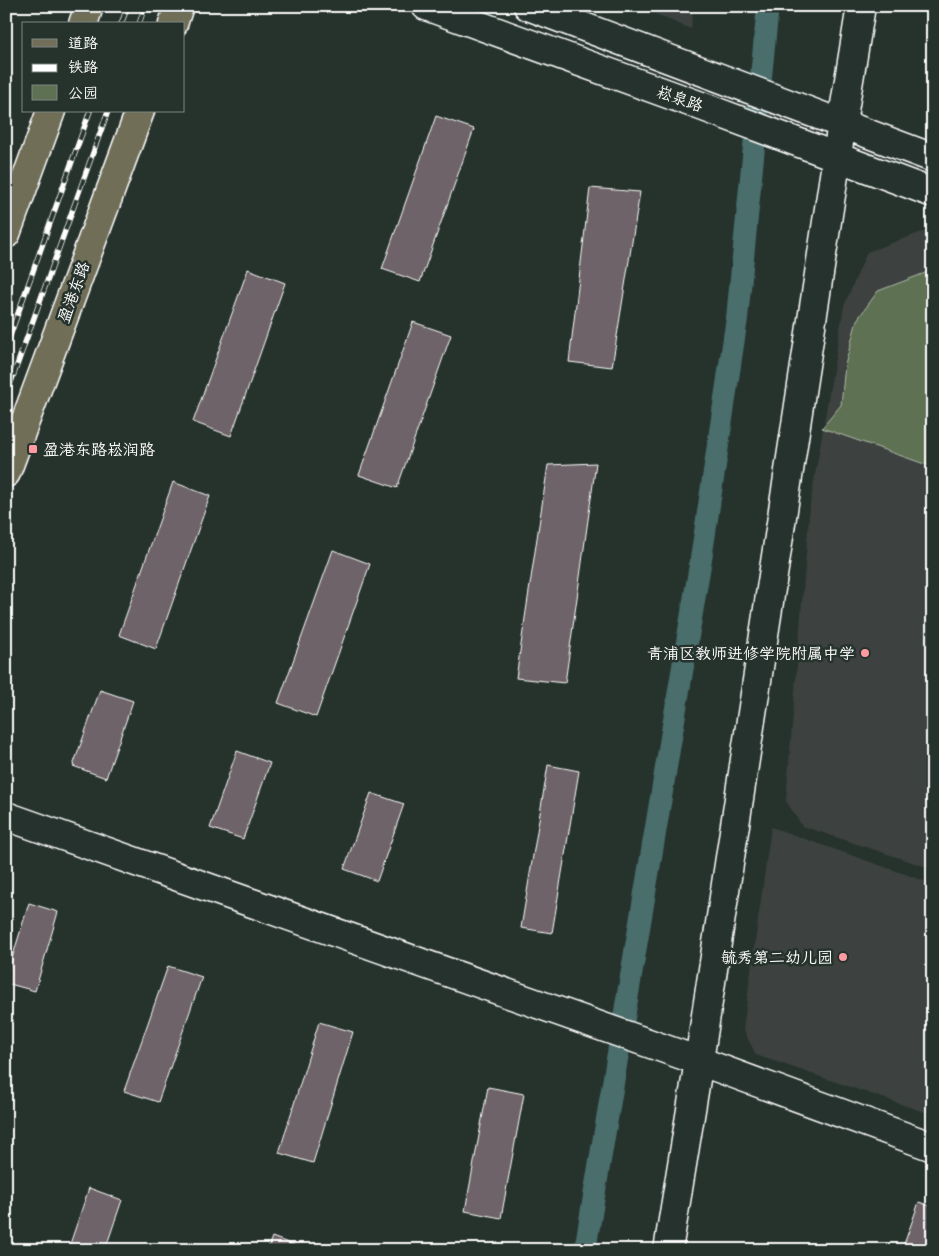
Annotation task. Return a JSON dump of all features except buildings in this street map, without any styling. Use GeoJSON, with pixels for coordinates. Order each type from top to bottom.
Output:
{"type":"FeatureCollection","features":[{"type":"Feature","properties":{"kind":"main road"},"geometry":{"type":"LineString","coordinates":[[84,22],[90,6]]}},
{"type":"Feature","properties":{"kind":"main road"},"geometry":{"type":"LineString","coordinates":[[174,22],[179,6]]}},
{"type":"Feature","properties":{"kind":"main road"},"geometry":{"type":"LineString","coordinates":[[6,234],[51,112]]}},
{"type":"Feature","properties":{"kind":"main road","name":"盈港东路"},"geometry":{"type":"LineString","coordinates":[[6,472],[140,112]]}},
{"type":"Feature","properties":{"kind":"street","name":"崧泉路"},"geometry":{"type":"LineString","coordinates":[[426,6],[933,193]]}},
{"type":"Feature","properties":{"kind":"street","name":"崧泉路"},"geometry":{"type":"LineString","coordinates":[[528,6],[933,158]]}},
{"type":"Feature","properties":{"kind":"street"},"geometry":{"type":"LineString","coordinates":[[668,1250],[699,1061],[842,123],[862,6]]}},
{"type":"Feature","properties":{"kind":"street"},"geometry":{"type":"LineString","coordinates":[[6,816],[699,1061],[933,1147]]}},
{"type":"Feature","properties":{"kind":"shaded area"},"geometry":{"type":"Polygon","coordinates":[[[636,6],[693,6],[691,29],[636,6]]]}},
{"type":"Feature","properties":{"kind":"shaded area","name":"青浦区教师进修学院附属中学"},"geometry":{"type":"Polygon","coordinates":[[[933,231],[933,869],[802,826],[786,801],[810,505],[844,306],[867,252],[922,232],[933,231]]]}},
{"type":"Feature","properties":{"kind":"shaded area","name":"毓秀第二幼儿园"},"geometry":{"type":"Polygon","coordinates":[[[771,827],[933,884],[933,1115],[756,1055],[743,1029],[771,827]]]}},
{"type":"Feature","properties":{"kind":"green space"},"geometry":{"type":"Polygon","coordinates":[[[933,270],[933,467],[822,428],[841,405],[845,365],[857,320],[878,291],[933,270]]]}},
{"type":"Feature","properties":{"kind":"waterway"},"geometry":{"type":"LineString","coordinates":[[585,1250],[701,559],[737,318],[768,6]]}},
{"type":"Feature","properties":{"kind":"railway"},"geometry":{"type":"LineString","coordinates":[[122,22],[128,6]]}},
{"type":"Feature","properties":{"kind":"railway"},"geometry":{"type":"LineString","coordinates":[[140,22],[145,6]]}},
{"type":"Feature","properties":{"kind":"railway"},"geometry":{"type":"LineString","coordinates":[[6,347],[90,112]]}},
{"type":"Feature","properties":{"kind":"railway"},"geometry":{"type":"LineString","coordinates":[[6,396],[108,112]]}},
{"type":"Feature","properties":{"kind":"place","name":"盈港东路崧润路"},"geometry":{"type":"Point","coordinates":[33,449]}},
{"type":"Feature","properties":{"kind":"place","name":"青浦区教师进修学院附属中学"},"geometry":{"type":"Point","coordinates":[865,653]}},
{"type":"Feature","properties":{"kind":"place","name":"毓秀第二幼儿园"},"geometry":{"type":"Point","coordinates":[843,957]}}]}
